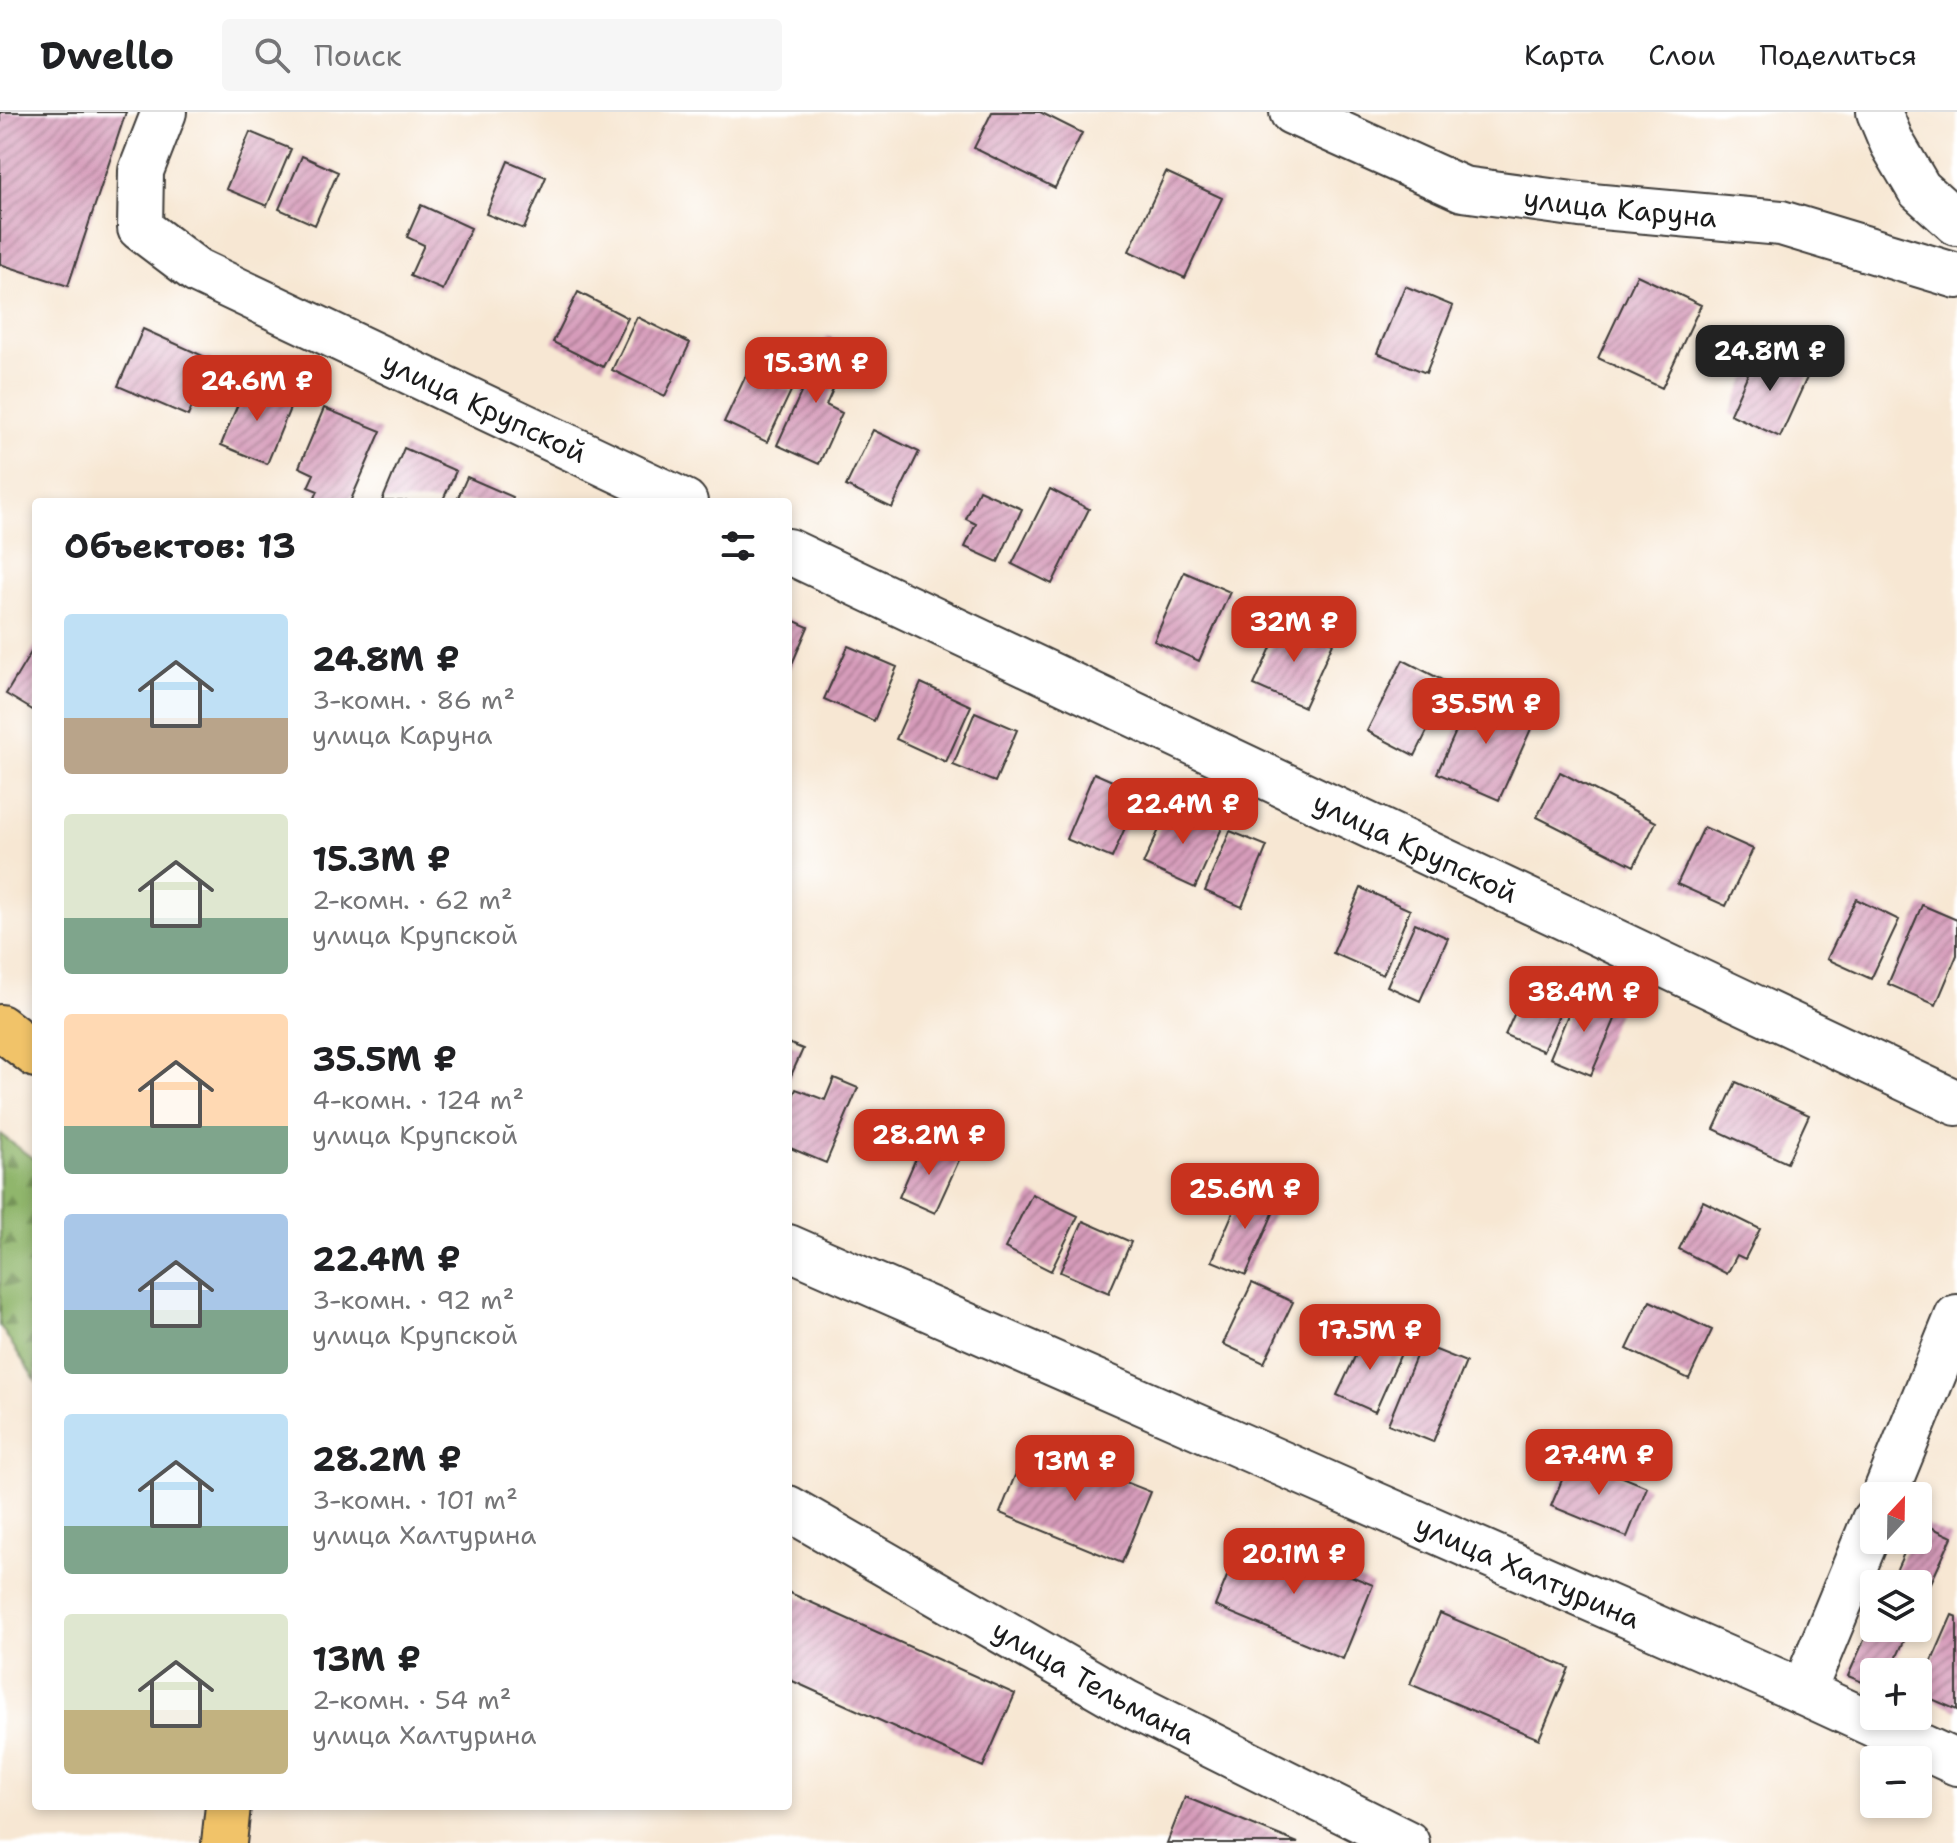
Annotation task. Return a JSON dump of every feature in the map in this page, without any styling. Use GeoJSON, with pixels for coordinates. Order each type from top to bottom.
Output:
{"type":"FeatureCollection","features":[{"type":"Feature","properties":{"kind":"main road"},"geometry":{"type":"LineString","coordinates":[[0,1027],[32,1052]]}},
{"type":"Feature","properties":{"kind":"main road"},"geometry":{"type":"LineString","coordinates":[[224,1843],[228,1810]]}},
{"type":"Feature","properties":{"kind":"street","name":"улица Крупской"},"geometry":{"type":"LineString","coordinates":[[164,112],[141,171],[140,228],[197,271],[677,498]]}},
{"type":"Feature","properties":{"kind":"street","name":"улица Каруна"},"geometry":{"type":"LineString","coordinates":[[1292,112],[1463,189],[1580,205],[1781,223],[1957,276]]}},
{"type":"Feature","properties":{"kind":"street"},"geometry":{"type":"LineString","coordinates":[[1879,112],[1892,143],[1919,189],[1957,223]]}},
{"type":"Feature","properties":{"kind":"street","name":"улица Крупской"},"geometry":{"type":"LineString","coordinates":[[792,553],[1957,1103]]}},
{"type":"Feature","properties":{"kind":"street","name":"улица Халтурина"},"geometry":{"type":"LineString","coordinates":[[792,1249],[1803,1692],[1957,1763]]}},
{"type":"Feature","properties":{"kind":"street"},"geometry":{"type":"LineString","coordinates":[[1890,1482],[1957,1317]]}},
{"type":"Feature","properties":{"kind":"street","name":"улица Тельмана"},"geometry":{"type":"LineString","coordinates":[[792,1510],[1127,1703],[1407,1843]]}},
{"type":"Feature","properties":{"kind":"street"},"geometry":{"type":"LineString","coordinates":[[1803,1692],[1860,1554]]}},
{"type":"Feature","properties":{"kind":"green space"},"geometry":{"type":"Polygon","coordinates":[[[0,1134],[32,1158],[32,1375],[0,1326],[0,1134]]]}},
{"type":"Feature","properties":{"kind":"building"},"geometry":{"type":"Polygon","coordinates":[[[0,112],[126,112],[68,286],[0,264],[0,112]]]}},
{"type":"Feature","properties":{"kind":"building"},"geometry":{"type":"Polygon","coordinates":[[[992,112],[1040,112],[1082,133],[1055,188],[974,148],[992,112]]]}},
{"type":"Feature","properties":{"kind":"building"},"geometry":{"type":"Polygon","coordinates":[[[250,132],[291,149],[267,206],[226,189],[250,132]]]}},
{"type":"Feature","properties":{"kind":"building"},"geometry":{"type":"Polygon","coordinates":[[[302,156],[338,172],[315,225],[279,209],[302,156]]]}},
{"type":"Feature","properties":{"kind":"building"},"geometry":{"type":"Polygon","coordinates":[[[508,161],[546,177],[524,229],[486,214],[508,161]]]}},
{"type":"Feature","properties":{"kind":"building"},"geometry":{"type":"Polygon","coordinates":[[[1166,172],[1222,198],[1185,278],[1129,251],[1166,172]]]}},
{"type":"Feature","properties":{"kind":"building"},"geometry":{"type":"Polygon","coordinates":[[[421,205],[471,228],[443,290],[410,276],[424,245],[407,237],[421,205]]]}},
{"type":"Feature","properties":{"kind":"building"},"geometry":{"type":"Polygon","coordinates":[[[1637,275],[1701,305],[1662,388],[1598,358],[1637,275]]]}},
{"type":"Feature","properties":{"kind":"building"},"geometry":{"type":"Polygon","coordinates":[[[1405,286],[1453,306],[1426,373],[1377,353],[1405,286]]]}},
{"type":"Feature","properties":{"kind":"building"},"geometry":{"type":"Polygon","coordinates":[[[578,292],[628,318],[603,367],[553,342],[578,292]]]}},
{"type":"Feature","properties":{"kind":"building"},"geometry":{"type":"Polygon","coordinates":[[[637,317],[690,343],[665,396],[612,370],[637,317]]]}},
{"type":"Feature","properties":{"kind":"building"},"geometry":{"type":"Polygon","coordinates":[[[143,329],[212,360],[188,416],[118,386],[143,329]]]}},
{"type":"Feature","properties":{"kind":"building"},"geometry":{"type":"Polygon","coordinates":[[[827,336],[852,347],[826,405],[842,413],[819,464],[777,445],[827,336]]]}},
{"type":"Feature","properties":{"kind":"building"},"geometry":{"type":"Polygon","coordinates":[[[1759,349],[1810,371],[1780,437],[1730,414],[1759,349]]]}},
{"type":"Feature","properties":{"kind":"building"},"geometry":{"type":"Polygon","coordinates":[[[748,371],[791,391],[767,442],[724,422],[748,371]]]}},
{"type":"Feature","properties":{"kind":"building"},"geometry":{"type":"Polygon","coordinates":[[[247,382],[293,401],[267,464],[221,445],[247,382]]]}},
{"type":"Feature","properties":{"kind":"building"},"geometry":{"type":"Polygon","coordinates":[[[324,408],[381,431],[352,498],[315,498],[318,491],[308,487],[314,474],[299,467],[324,408]]]}},
{"type":"Feature","properties":{"kind":"building"},"geometry":{"type":"Polygon","coordinates":[[[873,430],[919,452],[892,508],[846,486],[873,430]]]}},
{"type":"Feature","properties":{"kind":"building"},"geometry":{"type":"Polygon","coordinates":[[[404,448],[456,471],[444,498],[383,498],[404,448]]]}},
{"type":"Feature","properties":{"kind":"building"},"geometry":{"type":"Polygon","coordinates":[[[467,477],[513,497],[513,498],[458,498],[467,477]]]}},
{"type":"Feature","properties":{"kind":"building"},"geometry":{"type":"Polygon","coordinates":[[[1050,489],[1089,509],[1052,584],[1012,564],[1050,489]]]}},
{"type":"Feature","properties":{"kind":"building"},"geometry":{"type":"Polygon","coordinates":[[[979,490],[1022,509],[998,562],[965,547],[976,524],[966,519],[979,490]]]}},
{"type":"Feature","properties":{"kind":"building"},"geometry":{"type":"Polygon","coordinates":[[[1184,572],[1230,592],[1199,661],[1154,641],[1184,572]]]}},
{"type":"Feature","properties":{"kind":"building"},"geometry":{"type":"Polygon","coordinates":[[[792,620],[808,627],[792,664],[792,620]]]}},
{"type":"Feature","properties":{"kind":"building"},"geometry":{"type":"Polygon","coordinates":[[[1283,621],[1333,643],[1304,707],[1254,685],[1283,621]]]}},
{"type":"Feature","properties":{"kind":"building"},"geometry":{"type":"Polygon","coordinates":[[[848,646],[897,667],[874,721],[824,699],[848,646]]]}},
{"type":"Feature","properties":{"kind":"building"},"geometry":{"type":"Polygon","coordinates":[[[32,651],[32,710],[6,694],[32,651]]]}},
{"type":"Feature","properties":{"kind":"building"},"geometry":{"type":"Polygon","coordinates":[[[1403,660],[1450,684],[1415,756],[1367,731],[1403,660]]]}},
{"type":"Feature","properties":{"kind":"building"},"geometry":{"type":"Polygon","coordinates":[[[921,683],[971,706],[946,762],[896,739],[921,683]]]}},
{"type":"Feature","properties":{"kind":"building"},"geometry":{"type":"Polygon","coordinates":[[[1474,692],[1535,720],[1499,800],[1437,773],[1474,692]]]}},
{"type":"Feature","properties":{"kind":"building"},"geometry":{"type":"Polygon","coordinates":[[[975,712],[1017,730],[995,782],[953,765],[975,712]]]}},
{"type":"Feature","properties":{"kind":"building"},"geometry":{"type":"Polygon","coordinates":[[[1560,772],[1656,822],[1634,866],[1537,817],[1560,772]]]}},
{"type":"Feature","properties":{"kind":"building"},"geometry":{"type":"Polygon","coordinates":[[[1094,773],[1140,793],[1112,858],[1066,839],[1094,773]]]}},
{"type":"Feature","properties":{"kind":"building"},"geometry":{"type":"Polygon","coordinates":[[[1171,804],[1222,828],[1195,888],[1143,864],[1171,804]]]}},
{"type":"Feature","properties":{"kind":"building"},"geometry":{"type":"Polygon","coordinates":[[[1704,827],[1753,849],[1726,906],[1677,884],[1704,827]]]}},
{"type":"Feature","properties":{"kind":"building"},"geometry":{"type":"Polygon","coordinates":[[[1230,831],[1267,846],[1242,907],[1205,891],[1230,831]]]}},
{"type":"Feature","properties":{"kind":"building"},"geometry":{"type":"Polygon","coordinates":[[[1361,888],[1410,910],[1383,975],[1333,953],[1361,888]]]}},
{"type":"Feature","properties":{"kind":"building"},"geometry":{"type":"Polygon","coordinates":[[[1856,899],[1899,920],[1871,979],[1827,959],[1856,899]]]}},
{"type":"Feature","properties":{"kind":"building"},"geometry":{"type":"Polygon","coordinates":[[[1922,905],[1957,920],[1957,955],[1936,1005],[1888,984],[1922,905]]]}},
{"type":"Feature","properties":{"kind":"building"},"geometry":{"type":"Polygon","coordinates":[[[1415,923],[1448,938],[1420,1001],[1387,986],[1415,923]]]}},
{"type":"Feature","properties":{"kind":"building"},"geometry":{"type":"Polygon","coordinates":[[[1532,974],[1570,990],[1543,1051],[1505,1035],[1532,974]]]}},
{"type":"Feature","properties":{"kind":"building"},"geometry":{"type":"Polygon","coordinates":[[[1577,993],[1619,1010],[1591,1075],[1550,1058],[1577,993]]]}},
{"type":"Feature","properties":{"kind":"building"},"geometry":{"type":"Polygon","coordinates":[[[792,1045],[803,1049],[792,1073],[792,1045]]]}},
{"type":"Feature","properties":{"kind":"building"},"geometry":{"type":"Polygon","coordinates":[[[834,1078],[858,1088],[826,1163],[792,1149],[792,1098],[796,1089],[825,1100],[834,1078]]]}},
{"type":"Feature","properties":{"kind":"building"},"geometry":{"type":"Polygon","coordinates":[[[1736,1082],[1809,1115],[1787,1163],[1714,1129],[1736,1082]]]}},
{"type":"Feature","properties":{"kind":"building"},"geometry":{"type":"Polygon","coordinates":[[[923,1142],[960,1158],[935,1213],[899,1197],[923,1142]]]}},
{"type":"Feature","properties":{"kind":"building"},"geometry":{"type":"Polygon","coordinates":[[[1244,1187],[1278,1202],[1246,1275],[1212,1261],[1244,1187]]]}},
{"type":"Feature","properties":{"kind":"building"},"geometry":{"type":"Polygon","coordinates":[[[1032,1194],[1078,1216],[1051,1271],[1005,1248],[1032,1194]]]}},
{"type":"Feature","properties":{"kind":"building"},"geometry":{"type":"Polygon","coordinates":[[[1703,1201],[1760,1229],[1745,1259],[1737,1255],[1727,1274],[1679,1249],[1703,1201]]]}},
{"type":"Feature","properties":{"kind":"building"},"geometry":{"type":"Polygon","coordinates":[[[1083,1221],[1131,1242],[1109,1293],[1060,1272],[1083,1221]]]}},
{"type":"Feature","properties":{"kind":"building"},"geometry":{"type":"Polygon","coordinates":[[[1252,1283],[1293,1302],[1264,1363],[1223,1344],[1252,1283]]]}},
{"type":"Feature","properties":{"kind":"building"},"geometry":{"type":"Polygon","coordinates":[[[1650,1301],[1712,1330],[1689,1379],[1627,1349],[1650,1301]]]}},
{"type":"Feature","properties":{"kind":"building"},"geometry":{"type":"Polygon","coordinates":[[[1366,1333],[1403,1349],[1375,1412],[1337,1395],[1366,1333]]]}},
{"type":"Feature","properties":{"kind":"building"},"geometry":{"type":"Polygon","coordinates":[[[1421,1344],[1466,1362],[1433,1442],[1388,1424],[1421,1344]]]}},
{"type":"Feature","properties":{"kind":"building"},"geometry":{"type":"Polygon","coordinates":[[[1028,1443],[1151,1492],[1122,1563],[1000,1513],[1028,1443]]]}},
{"type":"Feature","properties":{"kind":"building"},"geometry":{"type":"Polygon","coordinates":[[[1572,1456],[1647,1487],[1627,1537],[1551,1506],[1572,1456]]]}},
{"type":"Feature","properties":{"kind":"building"},"geometry":{"type":"Polygon","coordinates":[[[1932,1528],[1952,1537],[1932,1581],[1932,1570],[1896,1570],[1904,1554],[1932,1554],[1932,1528]]]}},
{"type":"Feature","properties":{"kind":"building"},"geometry":{"type":"Polygon","coordinates":[[[1245,1532],[1373,1585],[1343,1659],[1215,1606],[1245,1532]]]}},
{"type":"Feature","properties":{"kind":"building"},"geometry":{"type":"Polygon","coordinates":[[[792,1594],[1015,1694],[983,1767],[792,1681],[792,1594]]]}},
{"type":"Feature","properties":{"kind":"building"},"geometry":{"type":"Polygon","coordinates":[[[1440,1613],[1569,1668],[1539,1739],[1410,1684],[1440,1613]]]}},
{"type":"Feature","properties":{"kind":"building"},"geometry":{"type":"Polygon","coordinates":[[[1952,1615],[1957,1617],[1957,1710],[1932,1699],[1932,1661],[1952,1615]]]}},
{"type":"Feature","properties":{"kind":"building"},"geometry":{"type":"Polygon","coordinates":[[[1863,1642],[1904,1642],[1896,1658],[1860,1658],[1860,1681],[1848,1676],[1863,1642]]]}},
{"type":"Feature","properties":{"kind":"building"},"geometry":{"type":"Polygon","coordinates":[[[1185,1797],[1298,1843],[1167,1843],[1185,1797]]]}}]}
